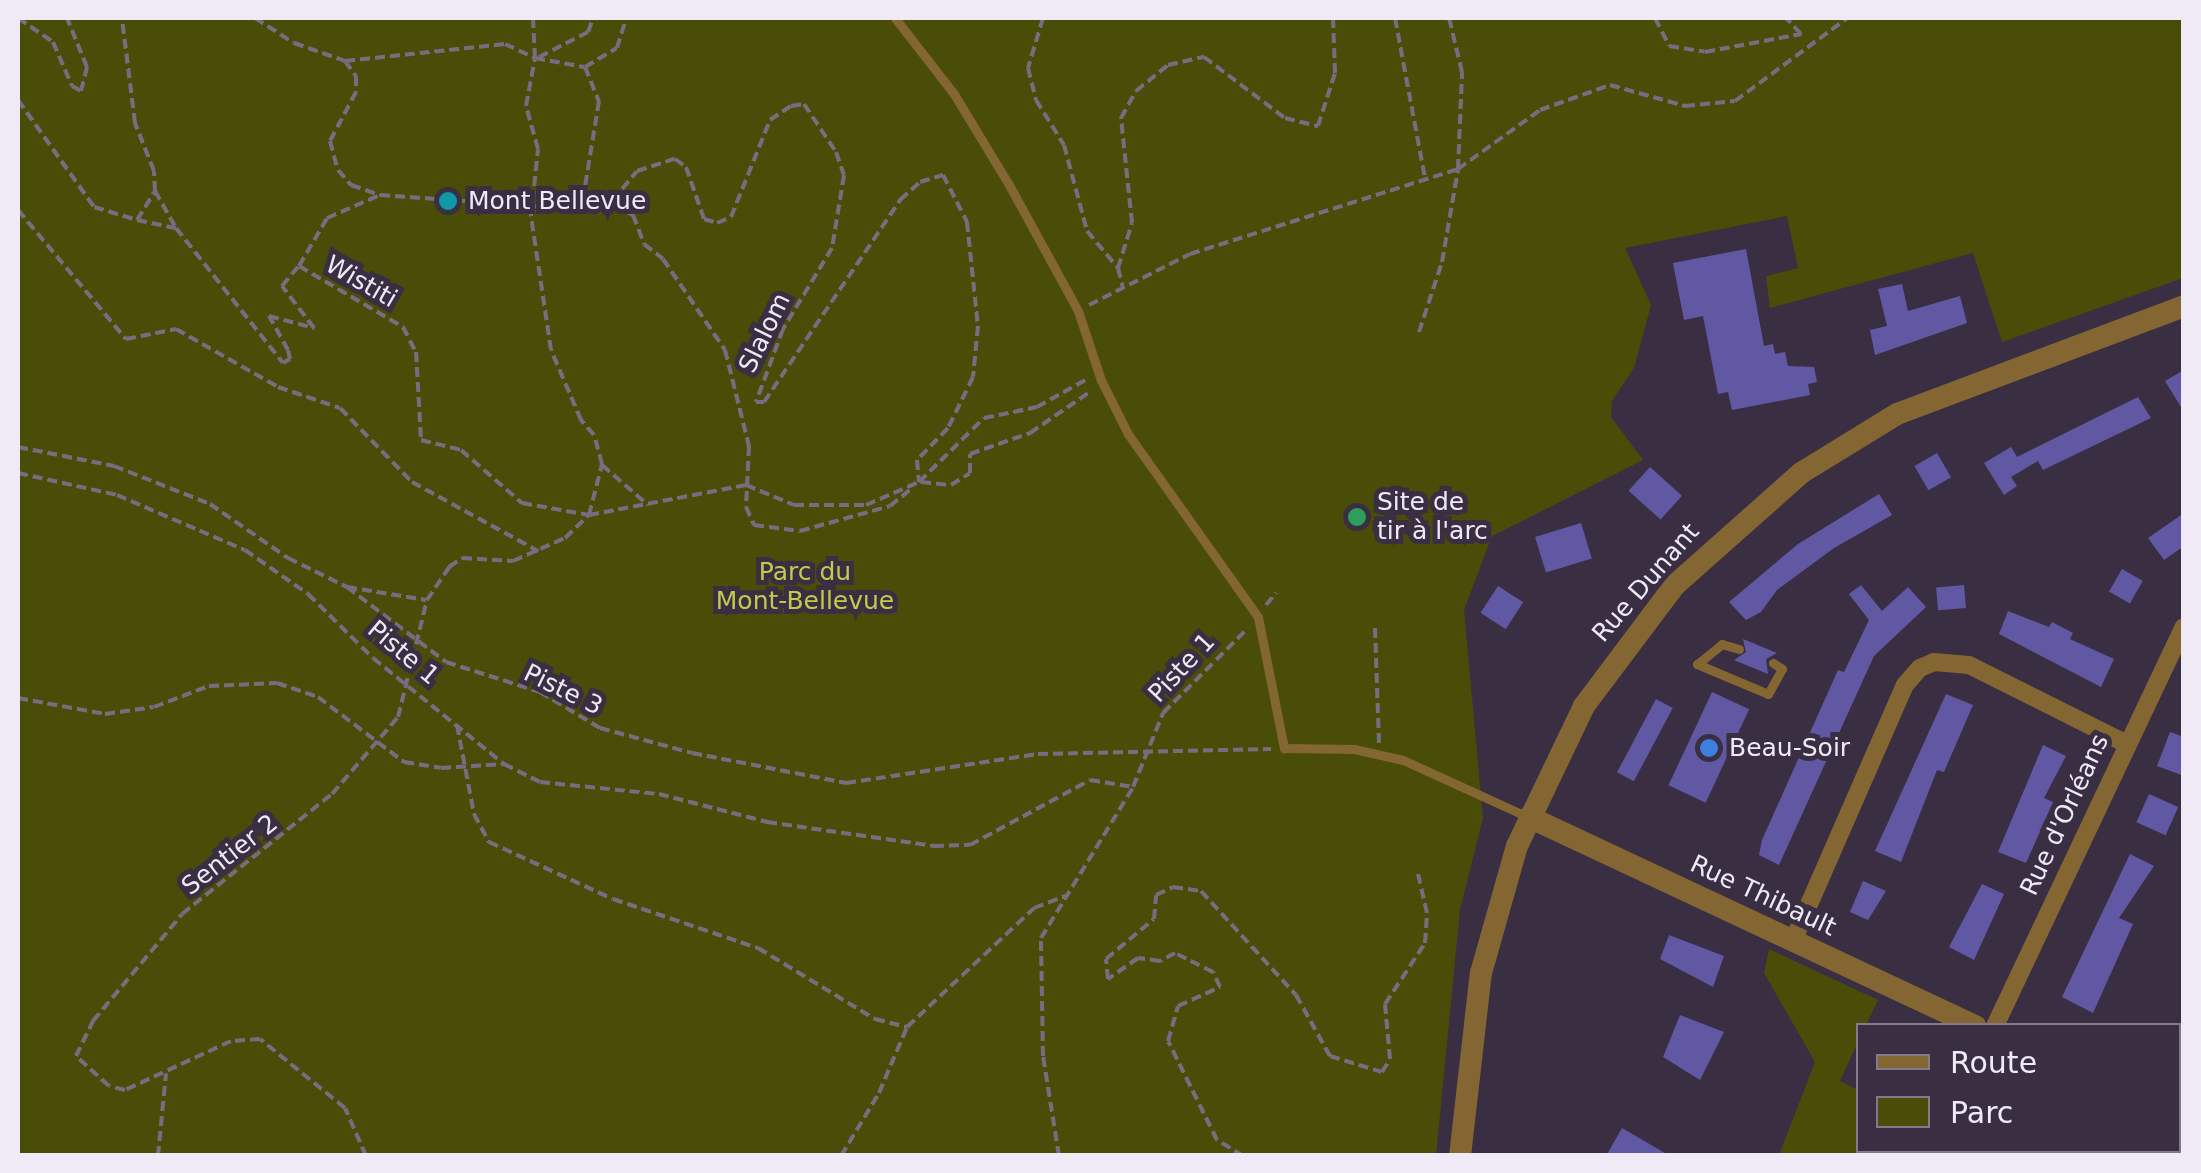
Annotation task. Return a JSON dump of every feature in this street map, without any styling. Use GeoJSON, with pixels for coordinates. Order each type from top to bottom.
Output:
{"type":"FeatureCollection","features":[{"type":"Feature","properties":{"kind":"street","name":"Rue Dunant"},"geometry":{"type":"LineString","coordinates":[[1460,1156],[1481,973],[1528,818],[1568,734],[1620,653],[1675,584],[1756,507],[1898,414],[2184,306]]}},
{"type":"Feature","properties":{"kind":"street","name":"Rue d'Orléans"},"geometry":{"type":"LineString","coordinates":[[1996,1023],[2125,743],[2184,627]]}},
{"type":"Feature","properties":{"kind":"street"},"geometry":{"type":"LineString","coordinates":[[1793,941],[1905,685],[1920,668],[1950,661],[1968,666],[2125,743]]}},
{"type":"Feature","properties":{"kind":"street","name":"Rue Thibault"},"geometry":{"type":"LineString","coordinates":[[1528,818],[1968,1023]]}},
{"type":"Feature","properties":{"kind":"lane"},"geometry":{"type":"LineString","coordinates":[[894,18],[954,94],[1078,311],[1101,380],[1162,486],[1258,616],[1284,748],[1380,754],[1528,818]]}},
{"type":"Feature","properties":{"kind":"lane"},"geometry":{"type":"LineString","coordinates":[[1739,649],[1722,644],[1696,664],[1768,694],[1782,670],[1773,663]]}},
{"type":"Feature","properties":{"kind":"path"},"geometry":{"type":"LineString","coordinates":[[18,18],[53,42],[72,86],[81,91],[87,67],[68,18]]}},
{"type":"Feature","properties":{"kind":"path","name":"Wistiti"},"geometry":{"type":"LineString","coordinates":[[122,18],[135,123],[156,191],[176,228],[283,363],[290,359],[288,350],[269,316],[314,328],[282,286],[299,266],[402,327],[416,352],[421,440],[462,450],[522,503],[589,515]]}},
{"type":"Feature","properties":{"kind":"path"},"geometry":{"type":"LineString","coordinates":[[255,18],[294,43],[345,61],[505,44],[535,58],[586,67],[618,48],[626,18]]}},
{"type":"Feature","properties":{"kind":"path"},"geometry":{"type":"LineString","coordinates":[[410,687],[427,600],[462,558],[513,562],[565,538],[589,515],[602,464],[594,435],[581,420],[551,350],[532,202],[538,150],[526,106],[535,58],[532,18]]}},
{"type":"Feature","properties":{"kind":"path"},"geometry":{"type":"LineString","coordinates":[[535,58],[588,32],[593,18]]}},
{"type":"Feature","properties":{"kind":"path"},"geometry":{"type":"LineString","coordinates":[[1044,18],[1028,68],[1036,100],[1064,146],[1087,231],[1118,268],[1123,288]]}},
{"type":"Feature","properties":{"kind":"path"},"geometry":{"type":"LineString","coordinates":[[1118,268],[1132,223],[1118,141],[1121,118],[1136,91],[1168,65],[1204,57],[1286,118],[1318,126],[1335,73],[1333,18]]}},
{"type":"Feature","properties":{"kind":"path"},"geometry":{"type":"LineString","coordinates":[[1395,18],[1425,179]]}},
{"type":"Feature","properties":{"kind":"path"},"geometry":{"type":"LineString","coordinates":[[1419,332],[1442,262],[1458,169],[1462,72],[1449,18]]}},
{"type":"Feature","properties":{"kind":"path"},"geometry":{"type":"LineString","coordinates":[[1655,18],[1669,46],[1705,52],[1801,34],[1786,18]]}},
{"type":"Feature","properties":{"kind":"path"},"geometry":{"type":"LineString","coordinates":[[1078,311],[1190,254],[1458,169],[1540,110],[1610,85],[1685,106],[1735,101],[1848,18]]}},
{"type":"Feature","properties":{"kind":"path"},"geometry":{"type":"LineString","coordinates":[[345,61],[356,76],[356,92],[330,141],[338,170],[351,185],[380,195],[532,202],[603,212],[612,204],[633,215],[644,244],[663,258],[725,350],[748,446],[746,485],[754,525],[774,532],[890,506],[984,418],[1037,407],[1090,378],[1101,380]]}},
{"type":"Feature","properties":{"kind":"path"},"geometry":{"type":"LineString","coordinates":[[586,67],[599,101],[584,194],[592,210]]}},
{"type":"Feature","properties":{"kind":"path"},"geometry":{"type":"LineString","coordinates":[[18,100],[94,207],[176,228]]}},
{"type":"Feature","properties":{"kind":"path","name":"Slalom"},"geometry":{"type":"LineString","coordinates":[[612,204],[637,171],[675,159],[686,168],[704,219],[716,223],[731,216],[770,120],[804,104],[844,175],[841,206],[832,248],[783,329],[755,393],[756,402],[764,402],[900,200],[920,182],[943,175],[966,222],[978,326],[973,376],[948,428],[917,460],[919,482]]}},
{"type":"Feature","properties":{"kind":"path"},"geometry":{"type":"LineString","coordinates":[[137,220],[156,191]]}},
{"type":"Feature","properties":{"kind":"path"},"geometry":{"type":"LineString","coordinates":[[299,266],[328,218],[380,195]]}},
{"type":"Feature","properties":{"kind":"path"},"geometry":{"type":"LineString","coordinates":[[18,210],[126,338],[176,329],[278,388],[340,408],[412,482],[538,550]]}},
{"type":"Feature","properties":{"kind":"path"},"geometry":{"type":"LineString","coordinates":[[589,515],[746,485],[794,505],[840,506],[866,505],[919,482],[951,485],[970,473],[970,454],[1030,433],[1101,380]]}},
{"type":"Feature","properties":{"kind":"path","name":"Piste 3"},"geometry":{"type":"LineString","coordinates":[[18,446],[114,466],[210,504],[288,558],[347,587],[446,662],[540,692],[600,728],[846,783],[1038,754],[1281,748]]}},
{"type":"Feature","properties":{"kind":"path"},"geometry":{"type":"LineString","coordinates":[[602,464],[648,505]]}},
{"type":"Feature","properties":{"kind":"path","name":"Piste 1"},"geometry":{"type":"LineString","coordinates":[[18,473],[117,496],[245,550],[308,594],[410,687],[504,764],[540,782],[659,794],[767,822],[934,846],[970,844],[1090,780],[1133,787],[1163,713],[1258,616]]}},
{"type":"Feature","properties":{"kind":"path"},"geometry":{"type":"LineString","coordinates":[[347,587],[427,600]]}},
{"type":"Feature","properties":{"kind":"path"},"geometry":{"type":"LineString","coordinates":[[1375,628],[1380,754]]}},
{"type":"Feature","properties":{"kind":"path"},"geometry":{"type":"LineString","coordinates":[[18,698],[105,714],[154,707],[209,686],[276,682],[318,697],[378,737],[404,762],[504,764]]}},
{"type":"Feature","properties":{"kind":"path","name":"Sentier 2"},"geometry":{"type":"LineString","coordinates":[[166,1073],[125,1090],[108,1086],[76,1056],[92,1021],[182,914],[332,794],[398,717],[410,687]]}},
{"type":"Feature","properties":{"kind":"path"},"geometry":{"type":"LineString","coordinates":[[458,724],[461,765],[489,842],[613,899],[758,948],[875,1018],[907,1027]]}},
{"type":"Feature","properties":{"kind":"path"},"geometry":{"type":"LineString","coordinates":[[1059,1156],[1043,1056],[1038,952],[1066,896],[1133,787]]}},
{"type":"Feature","properties":{"kind":"path"},"geometry":{"type":"LineString","coordinates":[[1243,1156],[1217,1140],[1168,1041],[1178,1006],[1220,987],[1213,972],[1175,954],[1160,961],[1138,958],[1108,979],[1106,960],[1154,919],[1156,896],[1173,887],[1201,891],[1266,957],[1330,1056],[1382,1072],[1390,1059],[1385,1004],[1424,943],[1427,914],[1418,874]]}},
{"type":"Feature","properties":{"kind":"path"},"geometry":{"type":"LineString","coordinates":[[840,1156],[879,1093],[907,1027],[1034,908],[1066,896]]}},
{"type":"Feature","properties":{"kind":"path"},"geometry":{"type":"LineString","coordinates":[[158,1156],[166,1073],[231,1041],[260,1039],[345,1108],[366,1156]]}},
{"type":"Feature","properties":{"kind":"green space","name":"Parc du Mont-Bellevue"},"geometry":{"type":"Polygon","coordinates":[[[18,18],[2183,18],[2183,278],[2002,342],[1973,253],[1770,308],[1766,276],[1798,268],[1787,216],[1625,248],[1651,305],[1634,368],[1612,401],[1611,417],[1643,460],[1492,536],[1464,610],[1483,818],[1460,910],[1436,1155],[18,1155],[18,18]]]}},
{"type":"Feature","properties":{"kind":"green space"},"geometry":{"type":"Polygon","coordinates":[[[1769,949],[1878,1000],[1867,1023],[1856,1023],[1856,1046],[1840,1081],[1856,1089],[1856,1153],[2012,1155],[1779,1155],[1815,1062],[1764,973],[1769,949]]]}},
{"type":"Feature","properties":{"kind":"building"},"geometry":{"type":"Polygon","coordinates":[[[1746,249],[1764,346],[1773,344],[1775,354],[1785,352],[1788,366],[1814,367],[1817,382],[1808,384],[1810,395],[1732,410],[1728,392],[1718,394],[1703,316],[1684,320],[1673,263],[1746,249]]]}},
{"type":"Feature","properties":{"kind":"building"},"geometry":{"type":"Polygon","coordinates":[[[1902,284],[1908,311],[1960,296],[1967,323],[1875,355],[1870,330],[1887,326],[1878,289],[1902,284]]]}},
{"type":"Feature","properties":{"kind":"building"},"geometry":{"type":"Polygon","coordinates":[[[2184,370],[2184,412],[2165,381],[2184,370]]]}},
{"type":"Feature","properties":{"kind":"building"},"geometry":{"type":"Polygon","coordinates":[[[2138,397],[2151,418],[2043,470],[2038,461],[2011,477],[2017,486],[2004,495],[1984,463],[2011,447],[2017,457],[2138,397]]]}},
{"type":"Feature","properties":{"kind":"building"},"geometry":{"type":"Polygon","coordinates":[[[1937,453],[1951,477],[1928,490],[1914,466],[1937,453]]]}},
{"type":"Feature","properties":{"kind":"building"},"geometry":{"type":"Polygon","coordinates":[[[1650,467],[1682,496],[1661,520],[1629,491],[1650,467]]]}},
{"type":"Feature","properties":{"kind":"building"},"geometry":{"type":"Polygon","coordinates":[[[1879,494],[1892,515],[1834,548],[1777,590],[1761,612],[1746,620],[1729,602],[1798,544],[1879,494]]]}},
{"type":"Feature","properties":{"kind":"building"},"geometry":{"type":"Polygon","coordinates":[[[2184,513],[2184,546],[2164,560],[2148,538],[2184,513]]]}},
{"type":"Feature","properties":{"kind":"building"},"geometry":{"type":"Polygon","coordinates":[[[1581,523],[1592,558],[1546,572],[1535,537],[1581,523]]]}},
{"type":"Feature","properties":{"kind":"building"},"geometry":{"type":"Polygon","coordinates":[[[2122,569],[2143,581],[2130,604],[2109,592],[2122,569]]]}},
{"type":"Feature","properties":{"kind":"building"},"geometry":{"type":"Polygon","coordinates":[[[1861,585],[1882,611],[1908,587],[1926,607],[1874,656],[1779,865],[1759,855],[1762,840],[1838,670],[1844,672],[1869,620],[1849,594],[1861,585]]]}},
{"type":"Feature","properties":{"kind":"building"},"geometry":{"type":"Polygon","coordinates":[[[1964,585],[1966,608],[1938,610],[1936,587],[1964,585]]]}},
{"type":"Feature","properties":{"kind":"building"},"geometry":{"type":"Polygon","coordinates":[[[1498,586],[1523,602],[1506,629],[1481,613],[1498,586]]]}},
{"type":"Feature","properties":{"kind":"building"},"geometry":{"type":"Polygon","coordinates":[[[2008,611],[2049,627],[2052,622],[2073,633],[2070,639],[2114,659],[2101,687],[1999,634],[2008,611]]]}},
{"type":"Feature","properties":{"kind":"building"},"geometry":{"type":"Polygon","coordinates":[[[1743,639],[1777,653],[1766,659],[1768,674],[1734,660],[1746,652],[1743,639]]]}},
{"type":"Feature","properties":{"kind":"building","name":"Beau-Soir"},"geometry":{"type":"Polygon","coordinates":[[[1712,692],[1749,709],[1706,803],[1668,785],[1712,692]]]}},
{"type":"Feature","properties":{"kind":"building"},"geometry":{"type":"Polygon","coordinates":[[[1946,694],[1973,705],[1944,772],[1937,770],[1901,862],[1875,851],[1946,694]]]}},
{"type":"Feature","properties":{"kind":"building"},"geometry":{"type":"Polygon","coordinates":[[[1656,699],[1673,708],[1634,781],[1617,772],[1656,699]]]}},
{"type":"Feature","properties":{"kind":"building"},"geometry":{"type":"Polygon","coordinates":[[[2170,732],[2184,737],[2184,776],[2157,766],[2170,732]]]}},
{"type":"Feature","properties":{"kind":"building"},"geometry":{"type":"Polygon","coordinates":[[[2043,745],[2066,756],[2044,798],[2053,802],[2026,863],[1998,852],[2043,745]]]}},
{"type":"Feature","properties":{"kind":"building"},"geometry":{"type":"Polygon","coordinates":[[[2149,794],[2178,807],[2166,835],[2136,822],[2149,794]]]}},
{"type":"Feature","properties":{"kind":"building"},"geometry":{"type":"Polygon","coordinates":[[[2130,854],[2154,866],[2119,918],[2133,924],[2093,1013],[2062,997],[2130,854]]]}},
{"type":"Feature","properties":{"kind":"building"},"geometry":{"type":"Polygon","coordinates":[[[1863,881],[1886,891],[1868,920],[1850,912],[1863,881]]]}},
{"type":"Feature","properties":{"kind":"building"},"geometry":{"type":"Polygon","coordinates":[[[1982,884],[2004,894],[1974,960],[1949,947],[1982,884]]]}},
{"type":"Feature","properties":{"kind":"building"},"geometry":{"type":"Polygon","coordinates":[[[1669,935],[1724,956],[1713,987],[1660,959],[1669,935]]]}},
{"type":"Feature","properties":{"kind":"building"},"geometry":{"type":"Polygon","coordinates":[[[1680,1015],[1724,1032],[1700,1080],[1663,1057],[1680,1015]]]}},
{"type":"Feature","properties":{"kind":"building"},"geometry":{"type":"Polygon","coordinates":[[[1622,1128],[1670,1156],[1606,1156],[1622,1128]]]}},
{"type":"Feature","properties":{"kind":"place","name":"Mont Bellevue"},"geometry":{"type":"Point","coordinates":[448,201]}},
{"type":"Feature","properties":{"kind":"place","name":"Site de tir à l'arc"},"geometry":{"type":"Point","coordinates":[1357,517]}},
{"type":"Feature","properties":{"kind":"place","name":"Beau-Soir"},"geometry":{"type":"Point","coordinates":[1709,748]}}]}
